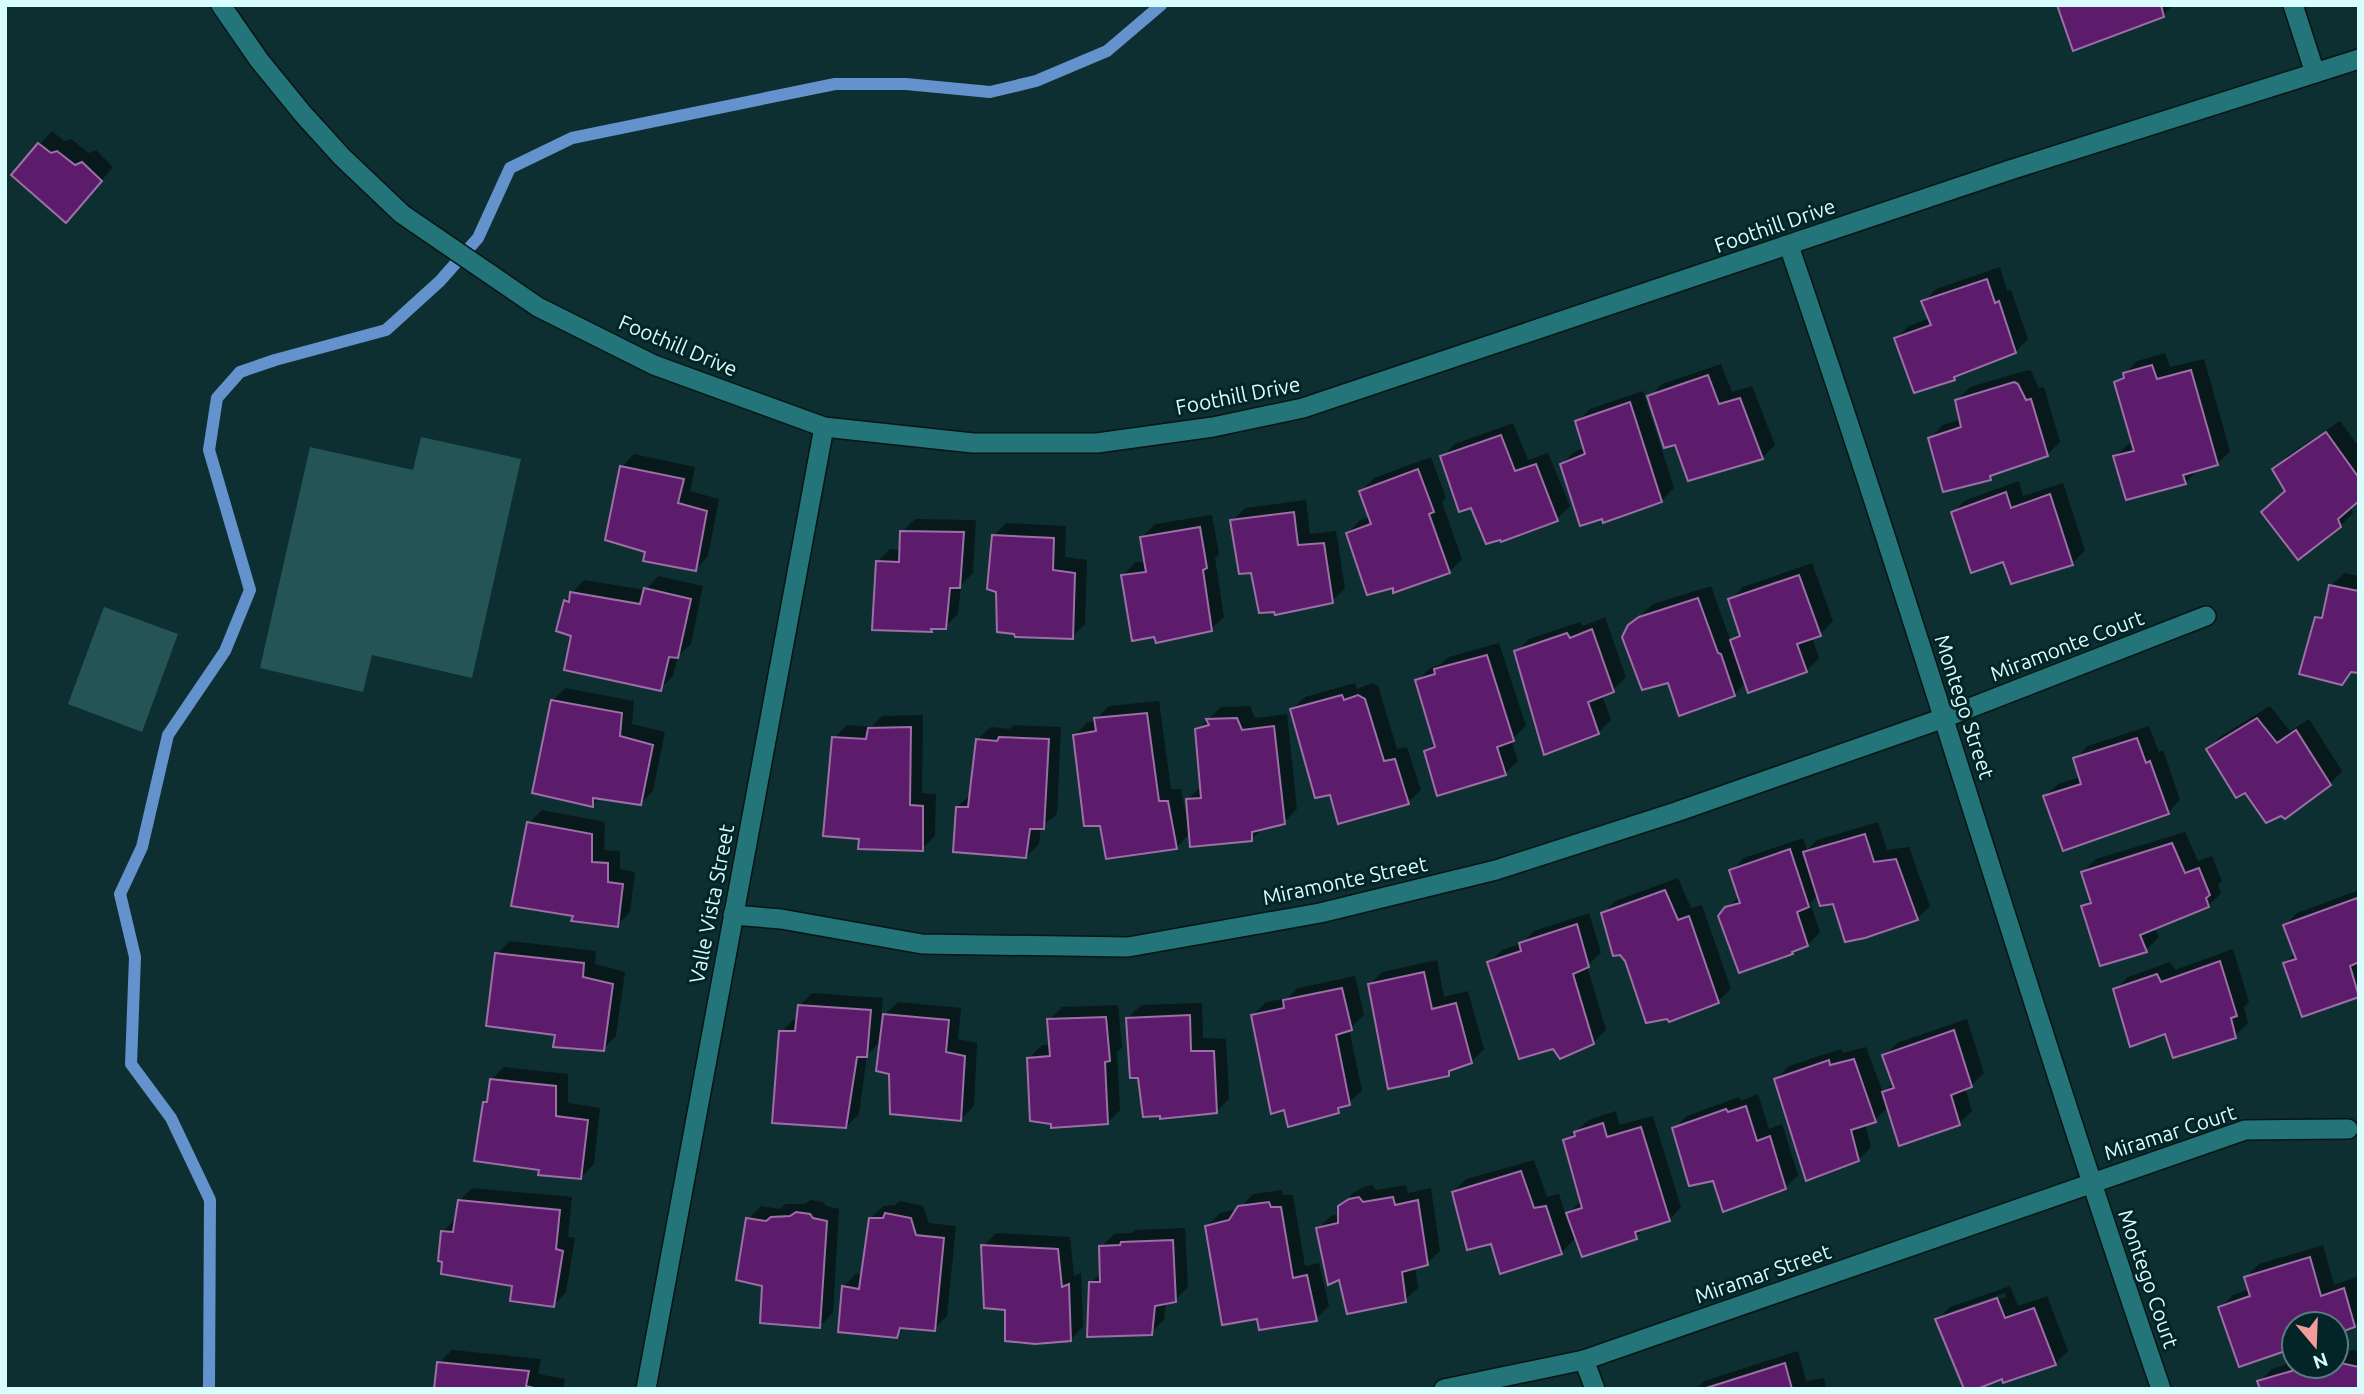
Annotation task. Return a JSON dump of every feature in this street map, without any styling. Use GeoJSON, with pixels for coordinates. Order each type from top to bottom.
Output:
{"type":"FeatureCollection","features":[{"type":"Feature","properties":{"kind":"street","name":"Foothill Drive"},"geometry":{"type":"LineString","coordinates":[[221,5],[259,60],[342,157],[402,214],[538,307],[654,365],[824,427],[973,443],[1097,443],[1213,427],[1303,408],[2010,170],[2359,59]]}},
{"type":"Feature","properties":{"kind":"street"},"geometry":{"type":"LineString","coordinates":[[2293,5],[2315,73]]}},
{"type":"Feature","properties":{"kind":"street","name":"Montego Street"},"geometry":{"type":"LineString","coordinates":[[1789,246],[1944,718],[2091,1184]]}},
{"type":"Feature","properties":{"kind":"street","name":"Valle Vista Street"},"geometry":{"type":"LineString","coordinates":[[646,1389],[824,427]]}},
{"type":"Feature","properties":{"kind":"street","name":"Miramonte Court"},"geometry":{"type":"LineString","coordinates":[[1944,718],[2206,616]]}},
{"type":"Feature","properties":{"kind":"street","name":"Miramonte Street"},"geometry":{"type":"LineString","coordinates":[[733,915],[780,919],[922,944],[1128,947],[1320,913],[1496,870],[1675,812],[1944,718]]}},
{"type":"Feature","properties":{"kind":"street","name":"Miramar Court"},"geometry":{"type":"LineString","coordinates":[[2091,1184],[2245,1130],[2348,1129]]}},
{"type":"Feature","properties":{"kind":"street","name":"Miramar Street"},"geometry":{"type":"LineString","coordinates":[[1444,1389],[1584,1360],[2091,1184]]}},
{"type":"Feature","properties":{"kind":"street","name":"Montego Court"},"geometry":{"type":"LineString","coordinates":[[2091,1184],[2161,1389]]}},
{"type":"Feature","properties":{"kind":"street"},"geometry":{"type":"LineString","coordinates":[[1584,1360],[1595,1389]]}},
{"type":"Feature","properties":{"kind":"shaded area"},"geometry":{"type":"Polygon","coordinates":[[[421,437],[521,459],[472,678],[372,655],[363,692],[260,668],[310,447],[413,470],[421,437]]]}},
{"type":"Feature","properties":{"kind":"shaded area"},"geometry":{"type":"Polygon","coordinates":[[[104,607],[178,634],[142,732],[68,704],[104,607]]]}},
{"type":"Feature","properties":{"kind":"building"},"geometry":{"type":"Polygon","coordinates":[[[2057,5],[2161,5],[2164,17],[2073,51],[2057,5]]]}},
{"type":"Feature","properties":{"kind":"building"},"geometry":{"type":"Polygon","coordinates":[[[38,143],[51,153],[57,151],[75,165],[82,162],[102,181],[66,223],[11,175],[38,143]]]}},
{"type":"Feature","properties":{"kind":"building"},"geometry":{"type":"Polygon","coordinates":[[[1987,279],[1995,303],[1999,301],[2016,353],[1954,377],[1955,380],[1914,393],[1894,338],[1931,325],[1921,301],[1987,279]]]}},
{"type":"Feature","properties":{"kind":"building"},"geometry":{"type":"Polygon","coordinates":[[[2152,365],[2157,379],[2191,370],[2218,465],[2183,475],[2186,484],[2126,500],[2113,456],[2134,451],[2114,382],[2124,378],[2123,373],[2152,365]]]}},
{"type":"Feature","properties":{"kind":"building"},"geometry":{"type":"Polygon","coordinates":[[[1708,375],[1719,404],[1740,398],[1763,459],[1688,481],[1675,445],[1664,448],[1647,396],[1708,375]]]}},
{"type":"Feature","properties":{"kind":"building"},"geometry":{"type":"Polygon","coordinates":[[[2014,382],[2018,384],[2026,400],[2031,399],[2048,456],[1990,476],[1991,480],[1943,492],[1928,438],[1961,427],[1955,400],[2014,382]]]}},
{"type":"Feature","properties":{"kind":"building"},"geometry":{"type":"Polygon","coordinates":[[[1630,402],[1662,502],[1603,523],[1602,519],[1580,526],[1560,464],[1585,454],[1575,421],[1630,402]]]}},
{"type":"Feature","properties":{"kind":"building"},"geometry":{"type":"Polygon","coordinates":[[[2326,432],[2359,478],[2359,501],[2338,519],[2341,527],[2298,560],[2261,512],[2285,491],[2272,469],[2326,432]]]}},
{"type":"Feature","properties":{"kind":"building"},"geometry":{"type":"Polygon","coordinates":[[[1501,435],[1515,471],[1536,464],[1558,521],[1501,542],[1500,540],[1486,544],[1471,508],[1459,512],[1440,456],[1501,435]]]}},
{"type":"Feature","properties":{"kind":"building"},"geometry":{"type":"Polygon","coordinates":[[[620,466],[684,479],[678,503],[707,511],[696,571],[643,561],[645,552],[605,540],[620,466]]]}},
{"type":"Feature","properties":{"kind":"building"},"geometry":{"type":"Polygon","coordinates":[[[1418,469],[1434,512],[1429,514],[1450,573],[1393,593],[1393,588],[1367,595],[1346,533],[1371,524],[1359,491],[1418,469]]]}},
{"type":"Feature","properties":{"kind":"building"},"geometry":{"type":"Polygon","coordinates":[[[2006,492],[2011,508],[2050,494],[2073,565],[2011,584],[2003,562],[1971,573],[1951,512],[2006,492]]]}},
{"type":"Feature","properties":{"kind":"building"},"geometry":{"type":"Polygon","coordinates":[[[1294,512],[1298,545],[1324,543],[1333,603],[1275,615],[1274,612],[1259,613],[1251,573],[1239,574],[1230,520],[1294,512]]]}},
{"type":"Feature","properties":{"kind":"building"},"geometry":{"type":"Polygon","coordinates":[[[1200,527],[1207,568],[1203,570],[1212,631],[1156,643],[1154,637],[1132,641],[1121,575],[1146,572],[1140,537],[1200,527]]]}},
{"type":"Feature","properties":{"kind":"building"},"geometry":{"type":"Polygon","coordinates":[[[900,531],[964,532],[960,588],[950,588],[946,629],[931,629],[932,632],[872,630],[876,561],[899,562],[900,531]]]}},
{"type":"Feature","properties":{"kind":"building"},"geometry":{"type":"Polygon","coordinates":[[[992,535],[1054,538],[1053,570],[1075,573],[1073,639],[1015,637],[1014,634],[997,632],[996,592],[987,589],[992,535]]]}},
{"type":"Feature","properties":{"kind":"building"},"geometry":{"type":"Polygon","coordinates":[[[1799,575],[1821,636],[1797,644],[1807,672],[1748,693],[1730,640],[1740,636],[1728,599],[1799,575]]]}},
{"type":"Feature","properties":{"kind":"building"},"geometry":{"type":"Polygon","coordinates":[[[2329,585],[2359,591],[2359,673],[2351,672],[2342,685],[2299,674],[2315,617],[2322,618],[2329,585]]]}},
{"type":"Feature","properties":{"kind":"building"},"geometry":{"type":"Polygon","coordinates":[[[644,588],[691,599],[678,658],[669,657],[661,691],[564,670],[571,636],[556,631],[564,600],[569,602],[570,592],[640,604],[644,588]]]}},
{"type":"Feature","properties":{"kind":"building"},"geometry":{"type":"Polygon","coordinates":[[[1698,598],[1735,696],[1679,716],[1668,683],[1642,690],[1622,637],[1628,625],[1639,617],[1698,598]]]}},
{"type":"Feature","properties":{"kind":"building"},"geometry":{"type":"Polygon","coordinates":[[[1592,629],[1614,692],[1588,702],[1599,734],[1544,755],[1514,651],[1567,633],[1570,638],[1592,629]]]}},
{"type":"Feature","properties":{"kind":"building"},"geometry":{"type":"Polygon","coordinates":[[[1487,655],[1514,741],[1497,747],[1506,775],[1437,796],[1424,751],[1435,747],[1415,680],[1435,674],[1434,669],[1487,655]]]}},
{"type":"Feature","properties":{"kind":"building"},"geometry":{"type":"Polygon","coordinates":[[[1342,695],[1344,700],[1358,695],[1365,699],[1384,761],[1395,759],[1409,804],[1338,824],[1330,795],[1315,798],[1290,709],[1342,695]]]}},
{"type":"Feature","properties":{"kind":"building"},"geometry":{"type":"Polygon","coordinates":[[[551,700],[622,713],[620,736],[653,745],[641,805],[593,798],[593,807],[532,793],[551,700]]]}},
{"type":"Feature","properties":{"kind":"building"},"geometry":{"type":"Polygon","coordinates":[[[1147,713],[1159,801],[1168,801],[1177,849],[1106,859],[1100,826],[1084,826],[1073,735],[1096,731],[1094,718],[1147,713]]]}},
{"type":"Feature","properties":{"kind":"building"},"geometry":{"type":"Polygon","coordinates":[[[1237,718],[1242,730],[1274,726],[1285,824],[1252,832],[1252,841],[1190,847],[1186,799],[1201,798],[1195,729],[1209,725],[1206,719],[1237,718]]]}},
{"type":"Feature","properties":{"kind":"building"},"geometry":{"type":"Polygon","coordinates":[[[2257,718],[2277,743],[2296,730],[2331,785],[2285,819],[2281,816],[2266,823],[2245,793],[2236,798],[2206,749],[2257,718]]]}},
{"type":"Feature","properties":{"kind":"building"},"geometry":{"type":"Polygon","coordinates":[[[911,727],[910,805],[923,806],[923,851],[858,849],[859,839],[823,836],[832,737],[866,739],[868,728],[911,727]]]}},
{"type":"Feature","properties":{"kind":"building"},"geometry":{"type":"Polygon","coordinates":[[[999,737],[1049,739],[1044,829],[1030,829],[1026,858],[953,852],[956,807],[968,807],[976,739],[997,741],[999,737]]]}},
{"type":"Feature","properties":{"kind":"building"},"geometry":{"type":"Polygon","coordinates":[[[2137,738],[2146,763],[2150,761],[2169,814],[2063,851],[2043,796],[2081,784],[2073,758],[2137,738]]]}},
{"type":"Feature","properties":{"kind":"building"},"geometry":{"type":"Polygon","coordinates":[[[527,822],[592,834],[592,862],[608,863],[608,882],[623,884],[618,927],[571,921],[573,916],[511,906],[527,822]]]}},
{"type":"Feature","properties":{"kind":"building"},"geometry":{"type":"Polygon","coordinates":[[[1865,834],[1874,862],[1896,859],[1918,920],[1845,942],[1833,904],[1820,906],[1803,852],[1865,834]]]}},
{"type":"Feature","properties":{"kind":"building"},"geometry":{"type":"Polygon","coordinates":[[[2172,843],[2185,873],[2199,868],[2210,895],[2206,898],[2209,907],[2140,935],[2147,952],[2100,966],[2081,906],[2091,903],[2081,872],[2172,843]]]}},
{"type":"Feature","properties":{"kind":"building"},"geometry":{"type":"Polygon","coordinates":[[[1790,849],[1809,907],[1797,912],[1808,946],[1739,973],[1718,916],[1725,907],[1740,903],[1729,870],[1790,849]]]}},
{"type":"Feature","properties":{"kind":"building"},"geometry":{"type":"Polygon","coordinates":[[[1665,890],[1678,920],[1689,916],[1719,1003],[1669,1022],[1667,1019],[1646,1023],[1625,961],[1620,955],[1613,956],[1601,913],[1665,890]]]}},
{"type":"Feature","properties":{"kind":"building"},"geometry":{"type":"Polygon","coordinates":[[[2357,898],[2359,962],[2350,966],[2359,997],[2302,1017],[2283,963],[2296,959],[2283,925],[2357,898]]]}},
{"type":"Feature","properties":{"kind":"building"},"geometry":{"type":"Polygon","coordinates":[[[1577,924],[1589,967],[1573,974],[1594,1044],[1560,1059],[1553,1049],[1519,1059],[1487,962],[1521,951],[1519,943],[1577,924]]]}},
{"type":"Feature","properties":{"kind":"building"},"geometry":{"type":"Polygon","coordinates":[[[495,953],[584,963],[583,977],[613,984],[604,1051],[553,1047],[555,1035],[486,1026],[495,953]]]}},
{"type":"Feature","properties":{"kind":"building"},"geometry":{"type":"Polygon","coordinates":[[[2220,961],[2237,1016],[2231,1018],[2236,1038],[2173,1058],[2165,1034],[2130,1047],[2113,989],[2157,974],[2161,982],[2220,961]]]}},
{"type":"Feature","properties":{"kind":"building"},"geometry":{"type":"Polygon","coordinates":[[[1424,972],[1432,1009],[1456,1003],[1472,1063],[1449,1071],[1449,1076],[1388,1089],[1368,984],[1424,972]]]}},
{"type":"Feature","properties":{"kind":"building"},"geometry":{"type":"Polygon","coordinates":[[[1342,988],[1352,1030],[1336,1035],[1350,1105],[1338,1108],[1339,1113],[1288,1127],[1284,1110],[1271,1114],[1251,1015],[1284,1008],[1283,1000],[1342,988]]]}},
{"type":"Feature","properties":{"kind":"building"},"geometry":{"type":"Polygon","coordinates":[[[798,1005],[871,1010],[867,1057],[857,1057],[846,1128],[772,1123],[779,1031],[795,1031],[798,1005]]]}},
{"type":"Feature","properties":{"kind":"building"},"geometry":{"type":"Polygon","coordinates":[[[883,1014],[949,1020],[946,1052],[965,1056],[961,1121],[890,1114],[889,1074],[876,1071],[883,1014]]]}},
{"type":"Feature","properties":{"kind":"building"},"geometry":{"type":"Polygon","coordinates":[[[1190,1015],[1191,1051],[1214,1051],[1217,1113],[1160,1119],[1160,1116],[1143,1117],[1138,1078],[1130,1078],[1126,1018],[1190,1015]]]}},
{"type":"Feature","properties":{"kind":"building"},"geometry":{"type":"Polygon","coordinates":[[[1106,1017],[1110,1061],[1105,1062],[1108,1124],[1051,1128],[1051,1124],[1030,1121],[1027,1058],[1050,1056],[1047,1019],[1106,1017]]]}},
{"type":"Feature","properties":{"kind":"building"},"geometry":{"type":"Polygon","coordinates":[[[1954,1030],[1972,1087],[1951,1095],[1960,1125],[1899,1146],[1882,1092],[1894,1088],[1882,1055],[1954,1030]]]}},
{"type":"Feature","properties":{"kind":"building"},"geometry":{"type":"Polygon","coordinates":[[[1854,1059],[1876,1122],[1851,1130],[1859,1161],[1806,1181],[1774,1079],[1829,1060],[1830,1065],[1854,1059]]]}},
{"type":"Feature","properties":{"kind":"building"},"geometry":{"type":"Polygon","coordinates":[[[490,1079],[556,1086],[556,1116],[588,1120],[581,1179],[538,1175],[539,1170],[474,1161],[483,1102],[487,1102],[490,1079]]]}},
{"type":"Feature","properties":{"kind":"building"},"geometry":{"type":"Polygon","coordinates":[[[1746,1106],[1757,1141],[1770,1136],[1786,1189],[1723,1212],[1713,1181],[1689,1186],[1672,1128],[1726,1109],[1728,1112],[1746,1106]]]}},
{"type":"Feature","properties":{"kind":"building"},"geometry":{"type":"Polygon","coordinates":[[[1603,1123],[1607,1137],[1641,1127],[1670,1221],[1635,1232],[1637,1239],[1582,1257],[1566,1213],[1582,1208],[1563,1140],[1575,1136],[1574,1132],[1603,1123]]]}},
{"type":"Feature","properties":{"kind":"building"},"geometry":{"type":"Polygon","coordinates":[[[1521,1171],[1534,1208],[1546,1206],[1562,1254],[1500,1274],[1491,1244],[1467,1250],[1452,1192],[1521,1171]]]}},
{"type":"Feature","properties":{"kind":"building"},"geometry":{"type":"Polygon","coordinates":[[[1359,1197],[1363,1202],[1393,1197],[1395,1205],[1418,1200],[1428,1265],[1402,1272],[1406,1302],[1347,1314],[1339,1280],[1328,1285],[1316,1228],[1338,1223],[1338,1206],[1349,1199],[1359,1197]]]}},
{"type":"Feature","properties":{"kind":"building"},"geometry":{"type":"Polygon","coordinates":[[[458,1200],[560,1210],[556,1249],[563,1251],[554,1307],[510,1301],[512,1286],[441,1274],[442,1262],[438,1261],[441,1231],[453,1232],[458,1200]]]}},
{"type":"Feature","properties":{"kind":"building"},"geometry":{"type":"Polygon","coordinates":[[[1269,1202],[1271,1207],[1281,1207],[1293,1278],[1307,1275],[1317,1321],[1259,1330],[1257,1319],[1222,1325],[1205,1226],[1229,1220],[1238,1206],[1269,1202]]]}},
{"type":"Feature","properties":{"kind":"building"},"geometry":{"type":"Polygon","coordinates":[[[796,1212],[827,1221],[820,1328],[760,1323],[762,1286],[736,1280],[746,1218],[766,1221],[771,1217],[790,1216],[796,1212]]]}},
{"type":"Feature","properties":{"kind":"building"},"geometry":{"type":"Polygon","coordinates":[[[885,1213],[911,1218],[916,1235],[944,1238],[935,1331],[900,1328],[897,1338],[838,1332],[842,1286],[859,1289],[869,1218],[883,1218],[885,1213]]]}},
{"type":"Feature","properties":{"kind":"building"},"geometry":{"type":"Polygon","coordinates":[[[1173,1240],[1176,1302],[1155,1306],[1152,1335],[1087,1337],[1089,1282],[1100,1282],[1099,1246],[1120,1245],[1121,1242],[1173,1240]]]}},
{"type":"Feature","properties":{"kind":"building"},"geometry":{"type":"Polygon","coordinates":[[[981,1245],[1058,1249],[1062,1287],[1069,1284],[1071,1341],[1035,1344],[1005,1341],[1005,1310],[984,1308],[981,1245]]]}},
{"type":"Feature","properties":{"kind":"building"},"geometry":{"type":"Polygon","coordinates":[[[2310,1257],[2321,1296],[2344,1288],[2355,1327],[2350,1329],[2350,1310],[2280,1310],[2280,1353],[2239,1367],[2218,1307],[2250,1296],[2244,1277],[2310,1257]]]}},
{"type":"Feature","properties":{"kind":"building"},"geometry":{"type":"Polygon","coordinates":[[[1997,1298],[2005,1318],[2034,1308],[2056,1365],[2003,1383],[2002,1379],[1977,1389],[1964,1389],[1935,1319],[1997,1298]]]}},
{"type":"Feature","properties":{"kind":"building"},"geometry":{"type":"Polygon","coordinates":[[[437,1362],[529,1371],[526,1386],[538,1389],[434,1389],[437,1362]]]}},
{"type":"Feature","properties":{"kind":"building"},"geometry":{"type":"Polygon","coordinates":[[[1785,1363],[1792,1389],[1703,1389],[1785,1363]]]}},
{"type":"Feature","properties":{"kind":"building"},"geometry":{"type":"Polygon","coordinates":[[[2350,1365],[2359,1367],[2359,1389],[2260,1389],[2257,1381],[2280,1374],[2280,1380],[2350,1380],[2350,1365]]]}},
{"type":"Feature","properties":{"kind":"waterway"},"geometry":{"type":"LineString","coordinates":[[209,1389],[210,1200],[171,1118],[131,1064],[135,957],[120,894],[142,847],[168,735],[225,651],[250,590],[209,450],[217,398],[240,372],[386,330],[440,281],[478,238],[510,168],[572,138],[835,84],[906,84],[990,92],[1036,81],[1107,51],[1161,5]]}}]}
